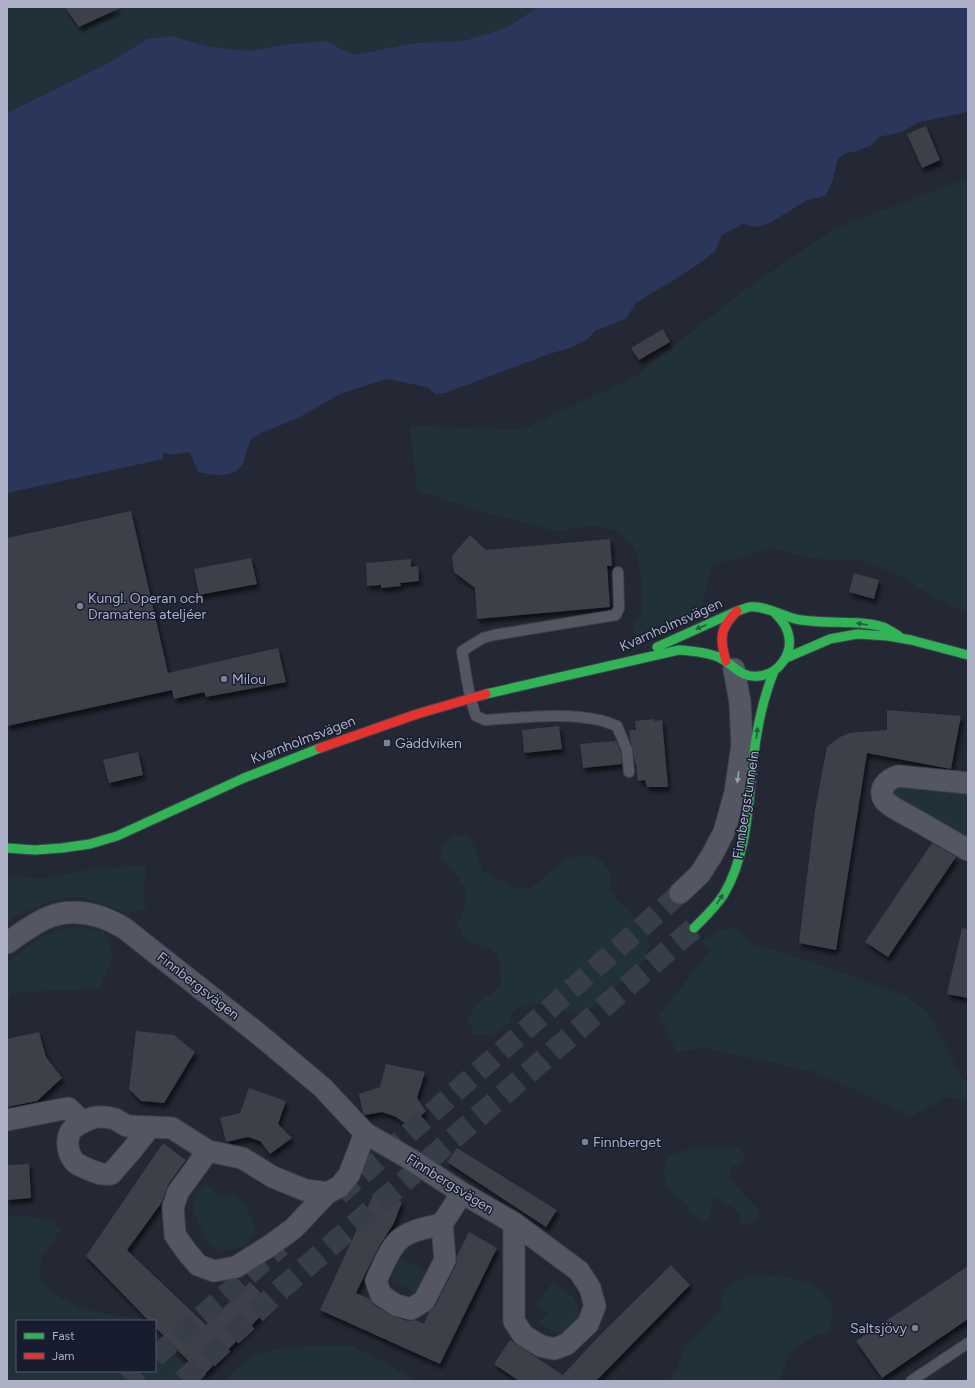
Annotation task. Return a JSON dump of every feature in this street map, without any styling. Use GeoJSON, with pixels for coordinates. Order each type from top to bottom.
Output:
{"type":"FeatureCollection","features":[{"type":"Feature","properties":{"kind":"street","name":"Kvarnholmsvägen"},"geometry":{"type":"LineString","coordinates":[[616,665],[737,611],[750,607],[764,608],[796,619],[817,622],[858,623],[883,627],[899,636]]}},
{"type":"Feature","properties":{"kind":"street","name":"Kvarnholmsvägen"},"geometry":{"type":"LineString","coordinates":[[730,665],[720,646],[722,631],[728,619],[737,611]]}},
{"type":"Feature","properties":{"kind":"street"},"geometry":{"type":"LineString","coordinates":[[775,613],[784,623],[789,634],[789,646],[786,658]]}},
{"type":"Feature","properties":{"kind":"street","name":"Kvarnholmsvägen"},"geometry":{"type":"LineString","coordinates":[[7,848],[35,850],[55,849],[86,845],[118,836],[317,748],[437,707],[471,697],[679,650],[708,653],[750,676],[762,676],[774,671],[786,658],[830,639],[847,634],[899,636],[968,655]]}},
{"type":"Feature","properties":{"kind":"street","name":"Finnbergstunneln"},"geometry":{"type":"LineString","coordinates":[[680,894],[700,874],[712,855],[724,832],[735,793],[742,745],[740,702],[730,665]]}},
{"type":"Feature","properties":{"kind":"street","name":"Finnbergstunneln"},"geometry":{"type":"LineString","coordinates":[[694,928],[719,902],[734,874],[743,844],[758,721],[768,685],[774,671]]}},
{"type":"Feature","properties":{"kind":"street"},"geometry":{"type":"LineString","coordinates":[[968,783],[898,776],[888,780],[882,790],[883,798],[886,802],[904,814],[968,850]]}},
{"type":"Feature","properties":{"kind":"street","name":"Finnbergsvägen"},"geometry":{"type":"LineString","coordinates":[[7,943],[50,917],[69,913],[92,914],[110,920],[124,928],[267,1041],[322,1087],[365,1133],[410,1159],[462,1193],[514,1223],[579,1270],[590,1288],[595,1306],[588,1324],[567,1344],[554,1349],[541,1346],[523,1335],[514,1321],[514,1223]]}},
{"type":"Feature","properties":{"kind":"street"},"geometry":{"type":"LineString","coordinates":[[7,1120],[68,1108],[83,1122]]}},
{"type":"Feature","properties":{"kind":"street"},"geometry":{"type":"LineString","coordinates":[[150,1127],[111,1174],[102,1175],[83,1167],[76,1163],[71,1157],[68,1145],[71,1131],[91,1118],[106,1117],[115,1119],[127,1126],[150,1127],[172,1128],[208,1151],[242,1158],[273,1177],[305,1190],[327,1193]]}},
{"type":"Feature","properties":{"kind":"street"},"geometry":{"type":"LineString","coordinates":[[208,1151],[178,1192],[173,1207],[175,1235],[186,1252],[198,1265],[214,1271],[236,1267],[271,1245],[294,1228],[327,1193],[339,1187],[348,1175],[365,1133]]}},
{"type":"Feature","properties":{"kind":"street"},"geometry":{"type":"LineString","coordinates":[[442,1224],[462,1193]]}},
{"type":"Feature","properties":{"kind":"lane"},"geometry":{"type":"LineString","coordinates":[[618,572],[619,608],[616,615],[607,618],[494,635],[484,638],[462,651],[476,716],[485,720],[555,716],[600,720],[617,726],[626,750],[629,772]]}},
{"type":"Feature","properties":{"kind":"lane"},"geometry":{"type":"LineString","coordinates":[[911,1381],[968,1343]]}},
{"type":"Feature","properties":{"kind":"shaded area"},"geometry":{"type":"Polygon","coordinates":[[[7,7],[538,7],[506,28],[463,41],[414,43],[353,55],[326,41],[289,44],[250,51],[206,46],[172,36],[147,39],[112,61],[7,113],[7,7]]]}},
{"type":"Feature","properties":{"kind":"shaded area"},"geometry":{"type":"Polygon","coordinates":[[[968,178],[968,615],[948,603],[931,596],[902,577],[859,559],[815,559],[774,548],[711,565],[701,611],[637,635],[633,622],[641,613],[643,601],[638,556],[633,546],[618,531],[594,526],[554,531],[460,505],[417,490],[410,426],[522,430],[636,376],[742,292],[834,229],[968,178]]]}},
{"type":"Feature","properties":{"kind":"shaded area"},"geometry":{"type":"Polygon","coordinates":[[[895,781],[968,788],[968,841],[893,794],[895,781]]]}},
{"type":"Feature","properties":{"kind":"shaded area"},"geometry":{"type":"Polygon","coordinates":[[[453,836],[469,836],[476,850],[483,872],[513,888],[530,889],[566,859],[580,855],[591,856],[603,862],[611,876],[609,890],[615,899],[625,906],[646,931],[649,947],[645,959],[630,976],[585,1012],[568,1013],[541,1004],[524,1005],[512,1012],[508,1024],[492,1035],[474,1034],[467,1018],[482,999],[494,993],[501,983],[500,965],[498,955],[486,947],[469,942],[463,937],[458,924],[468,896],[456,875],[440,857],[443,844],[453,836]]]}},
{"type":"Feature","properties":{"kind":"shaded area"},"geometry":{"type":"Polygon","coordinates":[[[130,866],[146,867],[143,899],[147,908],[127,913],[81,897],[58,899],[19,914],[7,922],[7,874],[25,878],[42,879],[103,867],[115,868],[130,866]]]}},
{"type":"Feature","properties":{"kind":"shaded area"},"geometry":{"type":"Polygon","coordinates":[[[79,927],[104,932],[110,946],[112,957],[100,988],[12,993],[7,1009],[7,962],[41,937],[64,928],[79,927]]]}},
{"type":"Feature","properties":{"kind":"shaded area"},"geometry":{"type":"Polygon","coordinates":[[[733,927],[752,944],[801,959],[902,994],[929,1013],[962,1078],[968,1084],[968,1100],[947,1097],[911,1116],[816,1072],[704,1048],[677,1052],[659,1016],[711,949],[700,941],[719,931],[733,927]]]}},
{"type":"Feature","properties":{"kind":"shaded area"},"geometry":{"type":"Polygon","coordinates":[[[688,1149],[741,1149],[745,1159],[739,1164],[731,1167],[730,1176],[735,1185],[759,1211],[753,1223],[743,1224],[739,1222],[741,1213],[715,1197],[709,1220],[703,1220],[691,1214],[687,1205],[666,1186],[664,1172],[669,1156],[688,1149]]]}},
{"type":"Feature","properties":{"kind":"shaded area"},"geometry":{"type":"Polygon","coordinates":[[[206,1185],[220,1197],[234,1195],[245,1203],[256,1230],[246,1246],[222,1251],[208,1244],[194,1208],[194,1201],[197,1195],[206,1185]]]}},
{"type":"Feature","properties":{"kind":"shaded area"},"geometry":{"type":"Polygon","coordinates":[[[27,1216],[53,1222],[60,1230],[41,1258],[39,1277],[52,1293],[79,1308],[105,1314],[140,1318],[142,1320],[16,1320],[16,1372],[156,1372],[156,1335],[195,1375],[196,1381],[7,1381],[7,1217],[27,1216]]]}},
{"type":"Feature","properties":{"kind":"shaded area"},"geometry":{"type":"Polygon","coordinates":[[[399,1258],[432,1274],[420,1294],[391,1281],[399,1258]]]}},
{"type":"Feature","properties":{"kind":"shaded area"},"geometry":{"type":"Polygon","coordinates":[[[748,1275],[787,1277],[806,1282],[814,1286],[824,1294],[834,1310],[829,1333],[814,1336],[790,1353],[779,1381],[670,1381],[678,1366],[685,1346],[707,1326],[722,1306],[723,1290],[748,1275]]]}},
{"type":"Feature","properties":{"kind":"shaded area"},"geometry":{"type":"Polygon","coordinates":[[[552,1283],[573,1296],[580,1311],[577,1324],[560,1335],[539,1323],[548,1313],[537,1306],[552,1283]]]}},
{"type":"Feature","properties":{"kind":"shaded area"},"geometry":{"type":"Polygon","coordinates":[[[353,1346],[418,1381],[226,1381],[242,1364],[261,1354],[279,1349],[353,1346]]]}},
{"type":"Feature","properties":{"kind":"water"},"geometry":{"type":"Polygon","coordinates":[[[538,7],[968,7],[968,112],[919,122],[902,132],[879,137],[872,145],[857,151],[846,153],[838,159],[832,182],[825,196],[807,200],[770,223],[756,227],[743,224],[722,235],[715,251],[703,261],[635,304],[627,318],[595,331],[588,339],[570,348],[549,354],[445,393],[435,394],[427,387],[386,379],[340,394],[298,418],[261,433],[251,439],[241,467],[231,474],[218,475],[198,472],[190,452],[171,455],[163,452],[163,459],[7,493],[7,113],[112,61],[147,39],[172,36],[206,46],[250,51],[289,44],[326,41],[353,55],[414,43],[463,41],[506,28],[538,7]]]}},
{"type":"Feature","properties":{"kind":"building"},"geometry":{"type":"Polygon","coordinates":[[[65,7],[122,7],[79,27],[65,7]]]}},
{"type":"Feature","properties":{"kind":"building"},"geometry":{"type":"Polygon","coordinates":[[[926,126],[940,160],[922,168],[907,134],[926,126]]]}},
{"type":"Feature","properties":{"kind":"building"},"geometry":{"type":"Polygon","coordinates":[[[663,329],[670,342],[639,360],[631,348],[663,329]]]}},
{"type":"Feature","properties":{"kind":"building","name":"Kungl. Operan och Dramatens ateljéer"},"geometry":{"type":"Polygon","coordinates":[[[131,511],[168,673],[278,648],[286,682],[206,697],[204,692],[174,699],[172,690],[7,726],[7,538],[131,511]]]}},
{"type":"Feature","properties":{"kind":"building"},"geometry":{"type":"Polygon","coordinates":[[[470,535],[486,550],[610,539],[612,566],[607,566],[610,607],[477,619],[475,588],[454,572],[452,556],[470,535]]]}},
{"type":"Feature","properties":{"kind":"building"},"geometry":{"type":"Polygon","coordinates":[[[251,558],[257,584],[199,595],[194,569],[251,558]]]}},
{"type":"Feature","properties":{"kind":"building"},"geometry":{"type":"Polygon","coordinates":[[[411,559],[411,567],[418,566],[419,581],[400,583],[401,586],[381,588],[381,585],[367,586],[366,563],[411,559]]]}},
{"type":"Feature","properties":{"kind":"building"},"geometry":{"type":"Polygon","coordinates":[[[854,573],[879,580],[874,599],[849,592],[854,573]]]}},
{"type":"Feature","properties":{"kind":"building"},"geometry":{"type":"Polygon","coordinates":[[[887,710],[961,716],[951,769],[867,753],[836,950],[799,943],[815,810],[827,747],[840,737],[850,733],[887,730],[887,710]]]}},
{"type":"Feature","properties":{"kind":"building"},"geometry":{"type":"Polygon","coordinates":[[[654,719],[654,721],[662,720],[668,787],[647,787],[645,780],[638,781],[629,730],[636,730],[635,721],[654,719]]]}},
{"type":"Feature","properties":{"kind":"building"},"geometry":{"type":"Polygon","coordinates":[[[559,726],[562,749],[524,753],[522,730],[559,726]]]}},
{"type":"Feature","properties":{"kind":"building"},"geometry":{"type":"Polygon","coordinates":[[[616,741],[621,752],[622,764],[583,768],[580,744],[616,741]]]}},
{"type":"Feature","properties":{"kind":"building"},"geometry":{"type":"Polygon","coordinates":[[[138,752],[143,775],[109,783],[103,760],[138,752]]]}},
{"type":"Feature","properties":{"kind":"building"},"geometry":{"type":"Polygon","coordinates":[[[932,843],[956,857],[888,957],[865,942],[932,843]]]}},
{"type":"Feature","properties":{"kind":"building"},"geometry":{"type":"Polygon","coordinates":[[[962,928],[968,929],[968,998],[947,994],[962,928]]]}},
{"type":"Feature","properties":{"kind":"building"},"geometry":{"type":"Polygon","coordinates":[[[136,1031],[174,1035],[195,1052],[164,1103],[141,1101],[129,1089],[136,1031]]]}},
{"type":"Feature","properties":{"kind":"building"},"geometry":{"type":"Polygon","coordinates":[[[39,1032],[46,1057],[62,1078],[37,1101],[7,1107],[7,1039],[39,1032]]]}},
{"type":"Feature","properties":{"kind":"building"},"geometry":{"type":"Polygon","coordinates":[[[386,1064],[425,1072],[417,1098],[426,1111],[410,1127],[396,1117],[382,1112],[365,1115],[363,1113],[359,1094],[380,1087],[386,1064]]]}},
{"type":"Feature","properties":{"kind":"building"},"geometry":{"type":"Polygon","coordinates":[[[249,1088],[286,1101],[278,1124],[292,1138],[270,1154],[260,1141],[248,1137],[226,1142],[220,1118],[240,1113],[249,1088]]]}},
{"type":"Feature","properties":{"kind":"building"},"geometry":{"type":"Polygon","coordinates":[[[163,1143],[186,1160],[168,1185],[162,1202],[127,1250],[206,1325],[250,1282],[272,1304],[203,1376],[156,1328],[156,1320],[148,1320],[86,1256],[163,1143]]]}},
{"type":"Feature","properties":{"kind":"building"},"geometry":{"type":"Polygon","coordinates":[[[457,1148],[557,1210],[546,1227],[447,1162],[457,1148]]]}},
{"type":"Feature","properties":{"kind":"building"},"geometry":{"type":"Polygon","coordinates":[[[29,1164],[31,1198],[7,1200],[7,1165],[29,1164]]]}},
{"type":"Feature","properties":{"kind":"building"},"geometry":{"type":"Polygon","coordinates":[[[376,1190],[402,1202],[394,1223],[378,1248],[356,1293],[370,1299],[374,1305],[390,1315],[408,1321],[415,1320],[424,1324],[429,1312],[435,1306],[456,1265],[457,1256],[469,1232],[497,1248],[440,1364],[320,1310],[376,1190]]]}},
{"type":"Feature","properties":{"kind":"building"},"geometry":{"type":"Polygon","coordinates":[[[671,1265],[690,1285],[596,1381],[519,1381],[494,1364],[510,1340],[563,1375],[603,1332],[671,1265]]]}},
{"type":"Feature","properties":{"kind":"building","name":"Saltsjövy"},"geometry":{"type":"Polygon","coordinates":[[[968,1266],[968,1319],[882,1378],[856,1341],[968,1266]]]}},
{"type":"Feature","properties":{"kind":"tunnel"},"geometry":{"type":"LineString","coordinates":[[339,1195],[680,893]]}},
{"type":"Feature","properties":{"kind":"tunnel"},"geometry":{"type":"LineString","coordinates":[[183,1381],[281,1289],[694,928]]}},
{"type":"Feature","properties":{"kind":"tunnel"},"geometry":{"type":"LineString","coordinates":[[156,1356],[281,1246]]}},
{"type":"Feature","properties":{"kind":"tunnel"},"geometry":{"type":"LineString","coordinates":[[127,1381],[138,1372]]}},
{"type":"Feature","properties":{"kind":"traffic: fast"},"geometry":{"type":"LineString","coordinates":[[657,647],[749,607],[761,608],[791,618],[807,621],[863,623],[885,628],[899,636]]}},
{"type":"Feature","properties":{"kind":"traffic: fast"},"geometry":{"type":"LineString","coordinates":[[486,694],[679,650],[713,655],[742,673],[752,676],[759,676],[779,667],[787,655],[789,648],[787,630],[783,622],[775,613]]}},
{"type":"Feature","properties":{"kind":"traffic: fast"},"geometry":{"type":"LineString","coordinates":[[786,658],[830,639],[857,634],[888,636],[911,640],[968,655]]}},
{"type":"Feature","properties":{"kind":"traffic: fast"},"geometry":{"type":"LineString","coordinates":[[694,928],[721,899],[732,879],[738,863],[748,813],[754,751],[758,728],[766,694],[774,671]]}},
{"type":"Feature","properties":{"kind":"traffic: fast"},"geometry":{"type":"LineString","coordinates":[[7,848],[35,850],[62,848],[90,844],[117,836],[244,778],[320,748]]}},
{"type":"Feature","properties":{"kind":"traffic: jam"},"geometry":{"type":"LineString","coordinates":[[726,661],[722,646],[722,634],[727,623],[737,611]]}},
{"type":"Feature","properties":{"kind":"traffic: jam"},"geometry":{"type":"LineString","coordinates":[[320,748],[417,714],[486,694]]}},
{"type":"Feature","properties":{"kind":"place","name":"Kungl. Operan och Dramatens ateljéer"},"geometry":{"type":"Point","coordinates":[80,606]}},
{"type":"Feature","properties":{"kind":"place","name":"Milou"},"geometry":{"type":"Point","coordinates":[224,679]}},
{"type":"Feature","properties":{"kind":"place","name":"Gäddviken"},"geometry":{"type":"Point","coordinates":[387,743]}},
{"type":"Feature","properties":{"kind":"place","name":"Finnberget"},"geometry":{"type":"Point","coordinates":[585,1142]}},
{"type":"Feature","properties":{"kind":"place","name":"Saltsjövy"},"geometry":{"type":"Point","coordinates":[915,1328]}}]}
